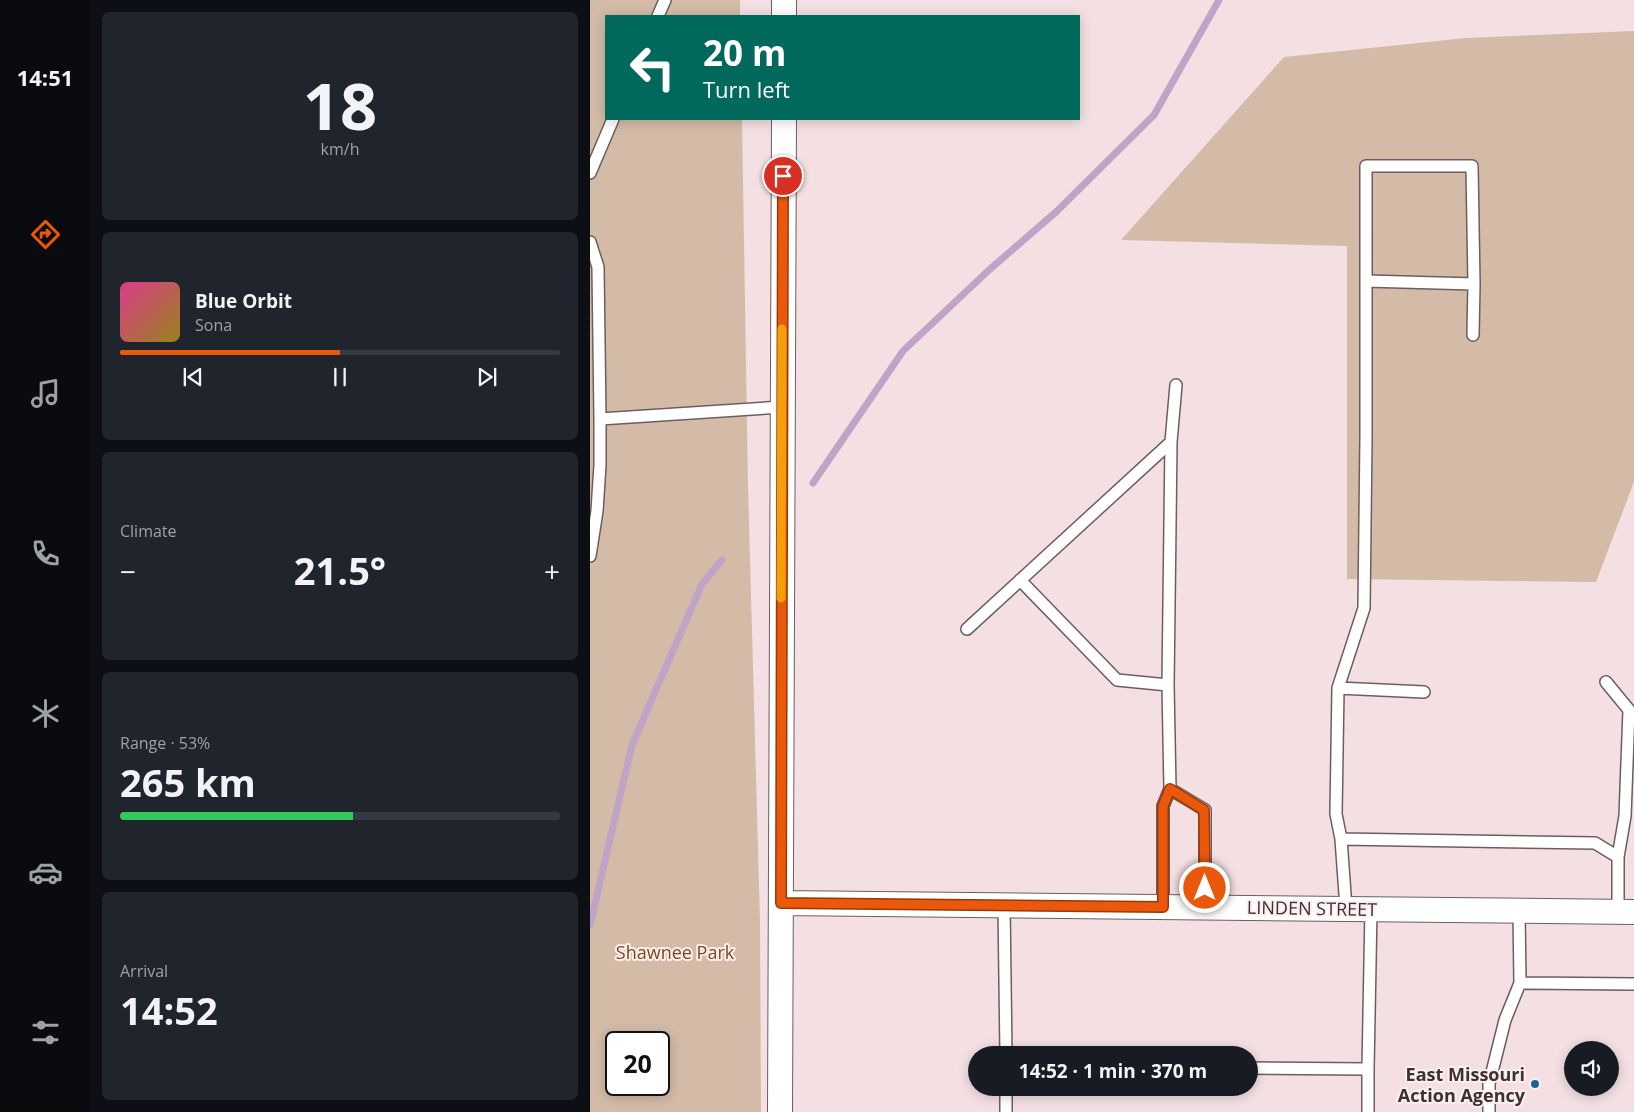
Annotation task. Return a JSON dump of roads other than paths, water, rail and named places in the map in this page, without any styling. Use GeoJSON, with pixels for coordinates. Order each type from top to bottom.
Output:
{"type":"FeatureCollection","features":[{"type":"Feature","properties":{"kind":"street"},"geometry":{"type":"LineString","coordinates":[[784,0],[784,15]]}},
{"type":"Feature","properties":{"kind":"street"},"geometry":{"type":"LineString","coordinates":[[780,1112],[784,120]]}},
{"type":"Feature","properties":{"kind":"street","name":"LINDEN STREET"},"geometry":{"type":"LineString","coordinates":[[781,903],[1626,912]]}},
{"type":"Feature","properties":{"kind":"lane"},"geometry":{"type":"LineString","coordinates":[[658,15],[665,0]]}},
{"type":"Feature","properties":{"kind":"lane"},"geometry":{"type":"LineString","coordinates":[[590,173],[614,120]]}},
{"type":"Feature","properties":{"kind":"lane"},"geometry":{"type":"LineString","coordinates":[[1346,908],[1341,839],[1336,814],[1338,688],[1364,608],[1366,166],[1472,166],[1473,335]]}},
{"type":"Feature","properties":{"kind":"lane"},"geometry":{"type":"LineString","coordinates":[[590,242],[598,267],[600,419],[600,466],[597,511],[590,556]]}},
{"type":"Feature","properties":{"kind":"lane"},"geometry":{"type":"LineString","coordinates":[[1366,281],[1474,284]]}},
{"type":"Feature","properties":{"kind":"lane"},"geometry":{"type":"LineString","coordinates":[[1163,907],[1163,806],[1170,789],[1168,685],[1171,442],[1176,385]]}},
{"type":"Feature","properties":{"kind":"lane"},"geometry":{"type":"LineString","coordinates":[[600,419],[782,407]]}},
{"type":"Feature","properties":{"kind":"lane"},"geometry":{"type":"LineString","coordinates":[[967,629],[1171,442]]}},
{"type":"Feature","properties":{"kind":"lane"},"geometry":{"type":"LineString","coordinates":[[1020,580],[1117,680],[1168,685]]}},
{"type":"Feature","properties":{"kind":"lane"},"geometry":{"type":"LineString","coordinates":[[1606,682],[1629,710],[1625,816],[1618,857],[1626,912]]}},
{"type":"Feature","properties":{"kind":"lane"},"geometry":{"type":"LineString","coordinates":[[1338,688],[1424,692]]}},
{"type":"Feature","properties":{"kind":"lane"},"geometry":{"type":"LineString","coordinates":[[1170,789],[1204,810],[1205,907]]}},
{"type":"Feature","properties":{"kind":"lane"},"geometry":{"type":"LineString","coordinates":[[1341,839],[1595,843],[1618,857]]}},
{"type":"Feature","properties":{"kind":"lane"},"geometry":{"type":"LineString","coordinates":[[1004,905],[1006,1046]]}},
{"type":"Feature","properties":{"kind":"lane"},"geometry":{"type":"LineString","coordinates":[[1368,1112],[1371,909]]}},
{"type":"Feature","properties":{"kind":"lane"},"geometry":{"type":"LineString","coordinates":[[1489,1112],[1489,1084],[1491,1075],[1505,1020],[1520,983],[1519,910]]}},
{"type":"Feature","properties":{"kind":"lane"},"geometry":{"type":"LineString","coordinates":[[1520,983],[1634,984]]}},
{"type":"Feature","properties":{"kind":"lane"},"geometry":{"type":"LineString","coordinates":[[1258,1068],[1368,1069]]}},
{"type":"Feature","properties":{"kind":"lane"},"geometry":{"type":"LineString","coordinates":[[1006,1096],[1006,1112]]}},
{"type":"Feature","properties":{"kind":"waterway"},"geometry":{"type":"LineString","coordinates":[[813,483],[903,351],[989,270],[1056,212],[1154,115],[1219,0]]}},
{"type":"Feature","properties":{"kind":"waterway"},"geometry":{"type":"LineString","coordinates":[[590,925],[632,745],[702,584],[722,560]]}},
{"type":"Feature","properties":{"kind":"place","name":"East Missouri Action Agency"},"geometry":{"type":"Point","coordinates":[1535,1084]}},
{"type":"Feature","properties":{"kind":"park label","name":"Shawnee Park"},"geometry":{"type":"Point","coordinates":[675,952]}}]}
